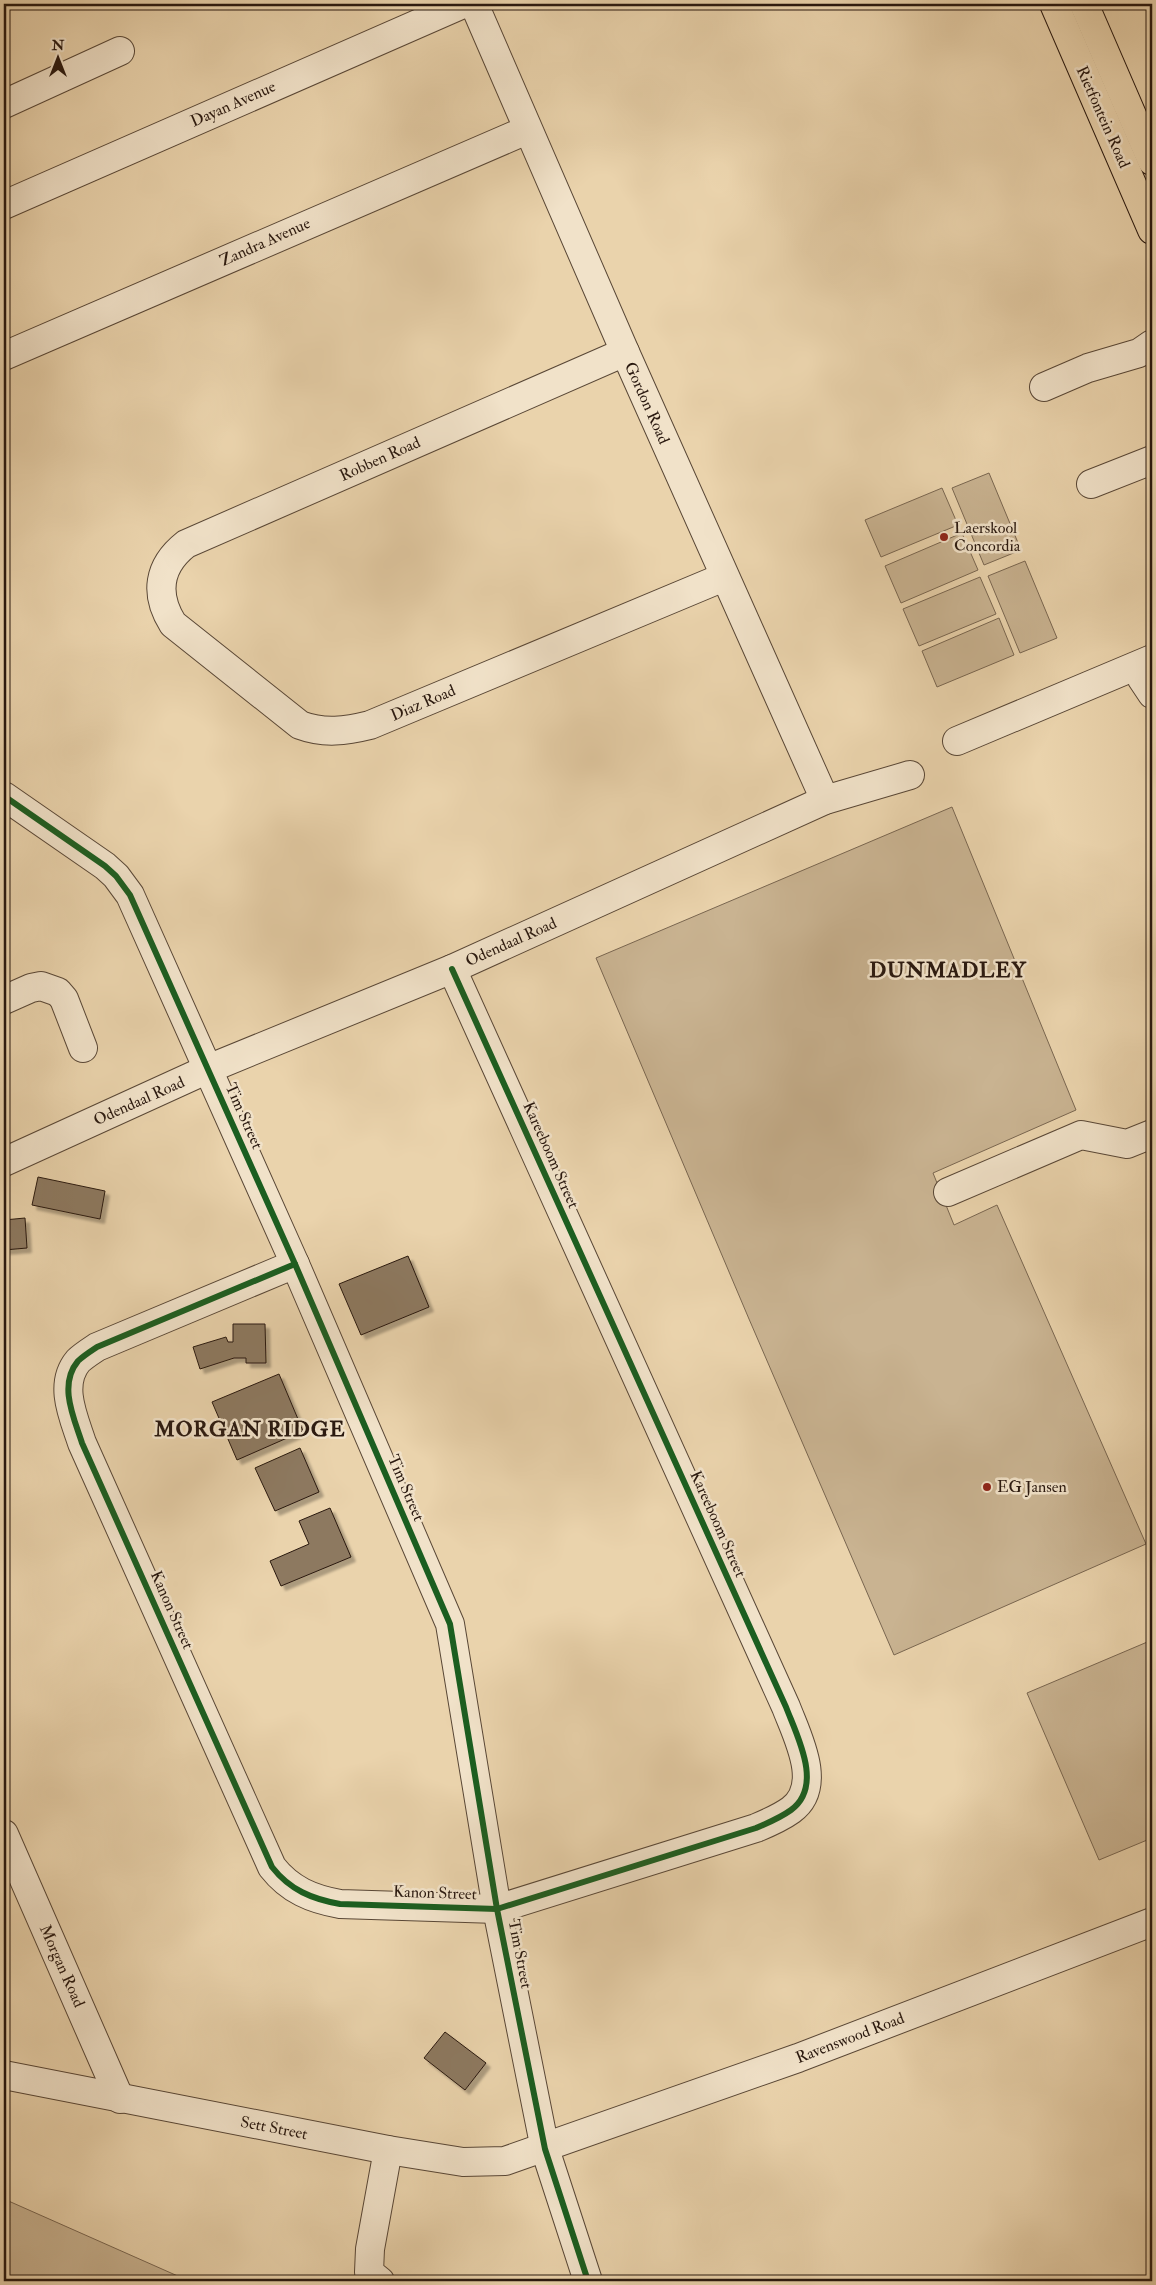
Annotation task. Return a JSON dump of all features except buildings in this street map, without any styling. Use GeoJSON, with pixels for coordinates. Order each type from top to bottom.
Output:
{"type":"FeatureCollection","features":[{"type":"Feature","properties":{"kind":"main road","name":"Rietfontein Road"},"geometry":{"type":"LineString","coordinates":[[1054,4],[1152,230]]}},
{"type":"Feature","properties":{"kind":"main road","name":"Rietfontein Road"},"geometry":{"type":"LineString","coordinates":[[1084,4],[1152,161]]}},
{"type":"Feature","properties":{"kind":"street","name":"Dayan Avenue"},"geometry":{"type":"LineString","coordinates":[[6,197],[463,4]]}},
{"type":"Feature","properties":{"kind":"street","name":"Gordon Road"},"geometry":{"type":"LineString","coordinates":[[474,4],[527,130],[825,800]]}},
{"type":"Feature","properties":{"kind":"street"},"geometry":{"type":"LineString","coordinates":[[4,104],[120,52]]}},
{"type":"Feature","properties":{"kind":"street","name":"Zandra Avenue"},"geometry":{"type":"LineString","coordinates":[[4,356],[527,130]]}},
{"type":"Feature","properties":{"kind":"street"},"geometry":{"type":"LineString","coordinates":[[1044,387],[1088,368],[1139,353],[1152,344]]}},
{"type":"Feature","properties":{"kind":"street","name":"Robben Road"},"geometry":{"type":"LineString","coordinates":[[161,591],[163,578],[171,555],[186,544],[625,352]]}},
{"type":"Feature","properties":{"kind":"street"},"geometry":{"type":"LineString","coordinates":[[1091,484],[1152,460]]}},
{"type":"Feature","properties":{"kind":"street","name":"Diaz Road"},"geometry":{"type":"LineString","coordinates":[[161,591],[162,602],[172,624],[300,725],[313,730],[346,731],[370,725],[724,576]]}},
{"type":"Feature","properties":{"kind":"street"},"geometry":{"type":"LineString","coordinates":[[1145,663],[1142,679],[1152,694]]}},
{"type":"Feature","properties":{"kind":"street"},"geometry":{"type":"LineString","coordinates":[[957,741],[1145,663]]}},
{"type":"Feature","properties":{"kind":"street","name":"Odendaal Road"},"geometry":{"type":"LineString","coordinates":[[5,1156],[452,968],[825,800],[910,775]]}},
{"type":"Feature","properties":{"kind":"street","name":"Tim Street"},"geometry":{"type":"LineString","coordinates":[[4,796],[105,866],[123,884],[130,895],[295,1264],[450,1624],[498,1909],[545,2149],[588,2281]]}},
{"type":"Feature","properties":{"kind":"street","name":"Kareeboom Street"},"geometry":{"type":"LineString","coordinates":[[452,968],[786,1707],[806,1763],[807,1781],[803,1796],[792,1810],[756,1828],[498,1909]]}},
{"type":"Feature","properties":{"kind":"street"},"geometry":{"type":"LineString","coordinates":[[4,1000],[31,988],[41,986],[58,992],[64,1000],[84,1048]]}},
{"type":"Feature","properties":{"kind":"street"},"geometry":{"type":"LineString","coordinates":[[948,1192],[1081,1135],[1127,1144],[1152,1134]]}},
{"type":"Feature","properties":{"kind":"street","name":"Kanon Street"},"geometry":{"type":"LineString","coordinates":[[295,1264],[97,1347],[78,1361],[70,1376],[68,1392],[82,1443],[268,1858],[281,1878],[299,1892],[316,1900],[340,1904],[498,1909]]}},
{"type":"Feature","properties":{"kind":"street","name":"Morgan Road"},"geometry":{"type":"LineString","coordinates":[[4,1834],[120,2099]]}},
{"type":"Feature","properties":{"kind":"street","name":"Ravenswood Road"},"geometry":{"type":"LineString","coordinates":[[545,2149],[798,2058],[1152,1922]]}},
{"type":"Feature","properties":{"kind":"street","name":"Sett Street"},"geometry":{"type":"LineString","coordinates":[[4,2076],[388,2150],[463,2162],[505,2162],[545,2149]]}},
{"type":"Feature","properties":{"kind":"street"},"geometry":{"type":"LineString","coordinates":[[380,2281],[369,2272],[370,2249],[388,2150]]}},
{"type":"Feature","properties":{"kind":"shaded area"},"geometry":{"type":"Polygon","coordinates":[[[989,473],[1021,550],[984,565],[952,488],[989,473]]]}},
{"type":"Feature","properties":{"kind":"shaded area"},"geometry":{"type":"Polygon","coordinates":[[[942,488],[958,525],[881,557],[865,520],[942,488]]]}},
{"type":"Feature","properties":{"kind":"shaded area"},"geometry":{"type":"Polygon","coordinates":[[[962,533],[978,570],[901,603],[885,566],[962,533]]]}},
{"type":"Feature","properties":{"kind":"shaded area"},"geometry":{"type":"Polygon","coordinates":[[[1025,561],[1057,638],[1020,653],[988,576],[1025,561]]]}},
{"type":"Feature","properties":{"kind":"shaded area"},"geometry":{"type":"Polygon","coordinates":[[[980,577],[996,614],[919,646],[903,609],[980,577]]]}},
{"type":"Feature","properties":{"kind":"shaded area"},"geometry":{"type":"Polygon","coordinates":[[[999,618],[1014,655],[937,687],[922,651],[999,618]]]}},
{"type":"Feature","properties":{"kind":"shaded area","name":"EG Jansen"},"geometry":{"type":"Polygon","coordinates":[[[952,807],[1076,1110],[933,1173],[954,1225],[997,1205],[1146,1544],[894,1655],[596,958],[952,807]]]}},
{"type":"Feature","properties":{"kind":"shaded area"},"geometry":{"type":"Polygon","coordinates":[[[1152,1640],[1152,1838],[1099,1860],[1027,1693],[1152,1640]]]}},
{"type":"Feature","properties":{"kind":"shaded area"},"geometry":{"type":"Polygon","coordinates":[[[4,2199],[189,2281],[4,2281],[4,2199]]]}},
{"type":"Feature","properties":{"kind":"cycle path"},"geometry":{"type":"LineString","coordinates":[[4,796],[105,866],[116,876],[130,895],[295,1264],[450,1624],[497,1909],[545,2149],[588,2281]]}},
{"type":"Feature","properties":{"kind":"cycle path"},"geometry":{"type":"LineString","coordinates":[[295,1264],[97,1347],[78,1361],[72,1370],[68,1391],[72,1412],[82,1443],[272,1867],[279,1875],[302,1892],[340,1904],[497,1909],[756,1828],[791,1810],[801,1800],[806,1788],[807,1775],[801,1746],[786,1707],[452,969]]}},
{"type":"Feature","properties":{"kind":"place","name":"Laerskool Concordia"},"geometry":{"type":"Point","coordinates":[944,537]}},
{"type":"Feature","properties":{"kind":"place","name":"EG Jansen"},"geometry":{"type":"Point","coordinates":[987,1487]}},
{"type":"Feature","properties":{"kind":"district","name":"DUNMADLEY"},"geometry":{"type":"Point","coordinates":[948,970]}},
{"type":"Feature","properties":{"kind":"district","name":"MORGAN RIDGE"},"geometry":{"type":"Point","coordinates":[250,1429]}}]}
